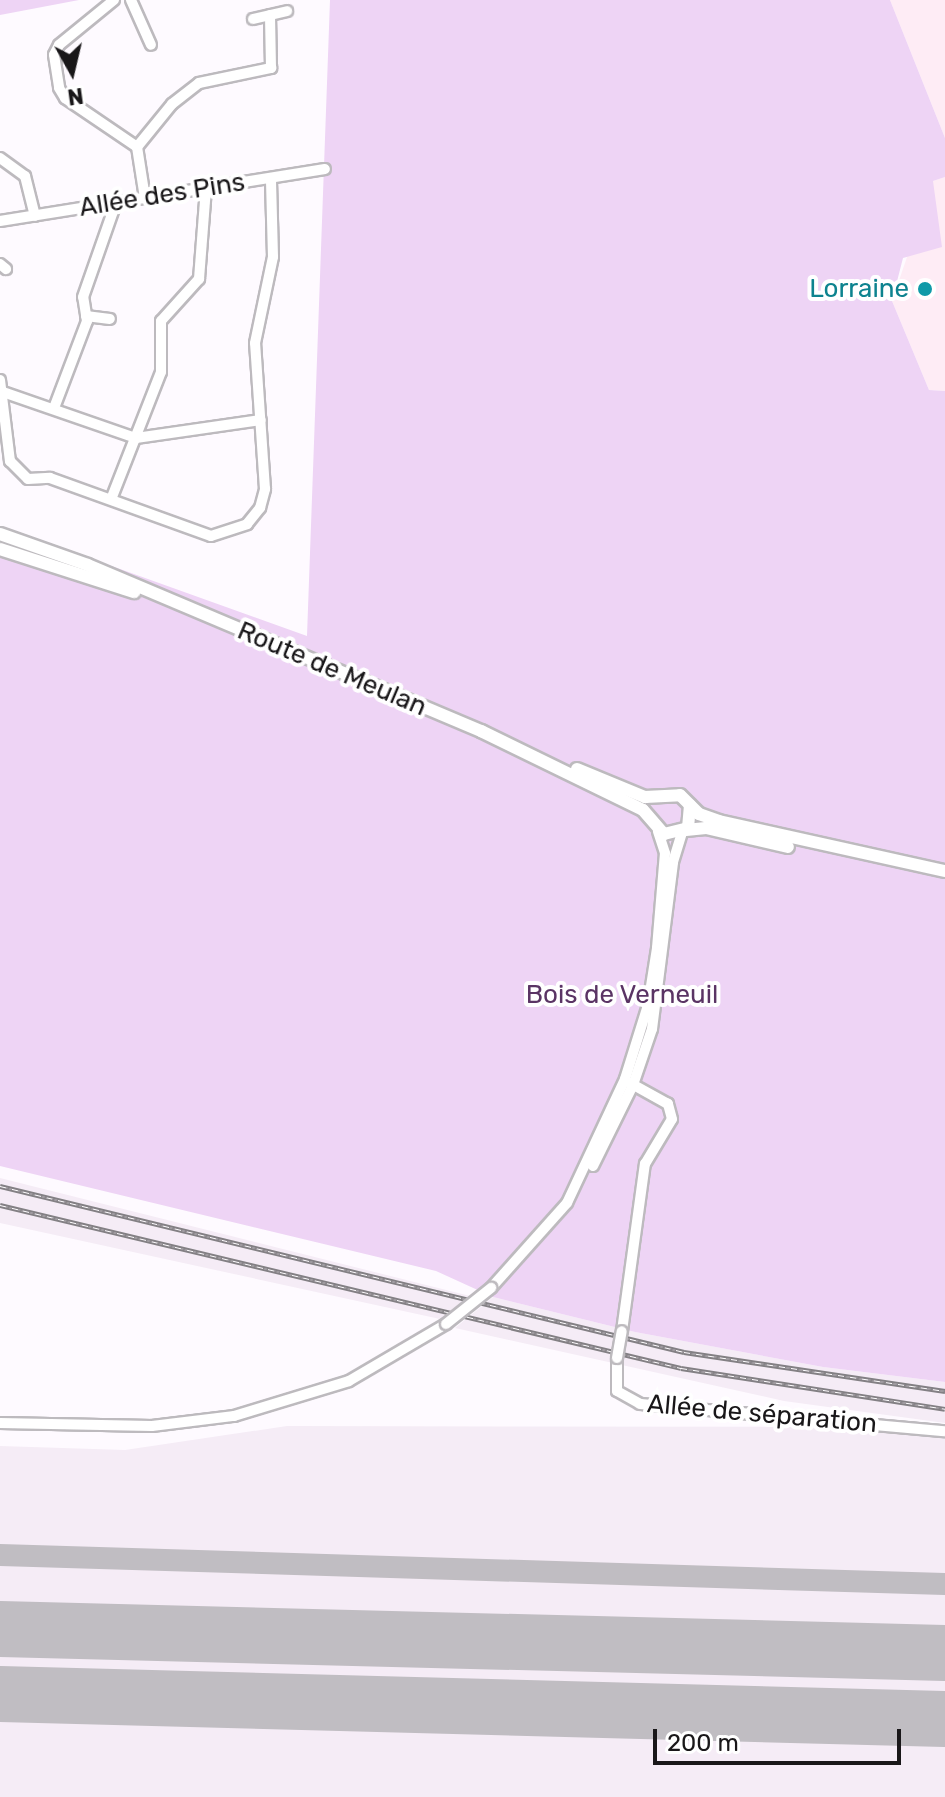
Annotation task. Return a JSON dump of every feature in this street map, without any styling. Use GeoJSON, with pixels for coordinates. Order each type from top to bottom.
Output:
{"type":"FeatureCollection","features":[{"type":"Feature","properties":{"kind":"main road","name":"Route de Meulan"},"geometry":{"type":"LineString","coordinates":[[0,534],[639,796],[662,796]]}},
{"type":"Feature","properties":{"kind":"main road","name":"Route de Meulan"},"geometry":{"type":"LineString","coordinates":[[0,549],[183,607]]}},
{"type":"Feature","properties":{"kind":"main road","name":"Route de Meulan"},"geometry":{"type":"LineString","coordinates":[[481,731],[646,812],[655,826]]}},
{"type":"Feature","properties":{"kind":"main road"},"geometry":{"type":"LineString","coordinates":[[882,860],[719,821],[678,795],[662,796],[653,806],[655,826],[684,831],[706,828],[804,851],[945,871]]}},
{"type":"Feature","properties":{"kind":"main road"},"geometry":{"type":"LineString","coordinates":[[684,831],[693,816],[690,805]]}},
{"type":"Feature","properties":{"kind":"street"},"geometry":{"type":"LineString","coordinates":[[114,0],[59,45],[54,55],[59,88],[65,98],[137,147],[145,198]]}},
{"type":"Feature","properties":{"kind":"street"},"geometry":{"type":"LineString","coordinates":[[131,0],[151,45]]}},
{"type":"Feature","properties":{"kind":"street"},"geometry":{"type":"LineString","coordinates":[[253,19],[287,11]]}},
{"type":"Feature","properties":{"kind":"street"},"geometry":{"type":"LineString","coordinates":[[137,147],[172,104],[199,83],[271,68],[270,15]]}},
{"type":"Feature","properties":{"kind":"street"},"geometry":{"type":"LineString","coordinates":[[0,158],[25,176],[35,216]]}},
{"type":"Feature","properties":{"kind":"street","name":"Allée des Pins"},"geometry":{"type":"LineString","coordinates":[[0,221],[325,169]]}},
{"type":"Feature","properties":{"kind":"street"},"geometry":{"type":"LineString","coordinates":[[261,420],[136,438],[1,387],[7,453],[15,469],[28,479],[50,478],[92,496],[112,497],[211,536],[236,530],[254,517],[263,499],[261,420],[255,343],[273,257],[271,178]]}},
{"type":"Feature","properties":{"kind":"street"},"geometry":{"type":"LineString","coordinates":[[112,497],[161,372],[161,321],[193,290],[203,267],[206,188]]}},
{"type":"Feature","properties":{"kind":"street"},"geometry":{"type":"LineString","coordinates":[[54,408],[86,316],[83,297],[116,203]]}},
{"type":"Feature","properties":{"kind":"street"},"geometry":{"type":"LineString","coordinates":[[86,316],[110,319]]}},
{"type":"Feature","properties":{"kind":"street"},"geometry":{"type":"LineString","coordinates":[[629,1082],[648,1005],[657,948],[665,853],[655,826]]}},
{"type":"Feature","properties":{"kind":"street"},"geometry":{"type":"LineString","coordinates":[[0,1423],[152,1426],[234,1416],[349,1381],[446,1324],[491,1288],[567,1203],[602,1152],[658,998],[673,862],[684,831]]}},
{"type":"Feature","properties":{"kind":"street","name":"Allée de séparation"},"geometry":{"type":"LineString","coordinates":[[629,1082],[668,1104],[672,1119],[645,1164],[617,1358],[617,1391],[640,1404],[945,1431]]}},
{"type":"Feature","properties":{"kind":"shaded area"},"geometry":{"type":"Polygon","coordinates":[[[890,0],[945,0],[945,138],[890,0]]]}},
{"type":"Feature","properties":{"kind":"shaded area"},"geometry":{"type":"Polygon","coordinates":[[[945,177],[945,391],[929,390],[892,301],[933,181],[945,177]]]}},
{"type":"Feature","properties":{"kind":"shaded area"},"geometry":{"type":"Polygon","coordinates":[[[0,1178],[470,1296],[440,1319],[0,1223],[0,1178]]]}},
{"type":"Feature","properties":{"kind":"shaded area"},"geometry":{"type":"Polygon","coordinates":[[[493,1297],[635,1332],[823,1367],[945,1382],[945,1423],[784,1401],[455,1328],[493,1297]]]}},
{"type":"Feature","properties":{"kind":"shaded area"},"geometry":{"type":"Polygon","coordinates":[[[287,1426],[836,1427],[945,1434],[945,1797],[0,1797],[0,1446],[125,1450],[287,1426]]]}},
{"type":"Feature","properties":{"kind":"green space"},"geometry":{"type":"Polygon","coordinates":[[[0,0],[79,0],[0,15],[0,0]]]}},
{"type":"Feature","properties":{"kind":"green space","name":"Bois de Verneuil"},"geometry":{"type":"Polygon","coordinates":[[[330,0],[890,0],[945,138],[945,177],[933,181],[942,247],[903,258],[892,301],[929,390],[945,391],[945,1382],[823,1367],[635,1332],[493,1297],[436,1271],[0,1166],[0,526],[307,636],[330,0]]]}},
{"type":"Feature","properties":{"kind":"taxiway"},"geometry":{"type":"LineString","coordinates":[[0,1555],[945,1584]]}},
{"type":"Feature","properties":{"kind":"runway"},"geometry":{"type":"LineString","coordinates":[[0,1629],[945,1653]]}},
{"type":"Feature","properties":{"kind":"runway"},"geometry":{"type":"LineString","coordinates":[[0,1694],[945,1719]]}},
{"type":"Feature","properties":{"kind":"railway"},"geometry":{"type":"LineString","coordinates":[[0,1186],[684,1352],[945,1391]]}},
{"type":"Feature","properties":{"kind":"railway"},"geometry":{"type":"LineString","coordinates":[[0,1205],[681,1368],[945,1409]]}},
{"type":"Feature","properties":{"kind":"place","name":"Lorraine"},"geometry":{"type":"Point","coordinates":[925,289]}}]}
